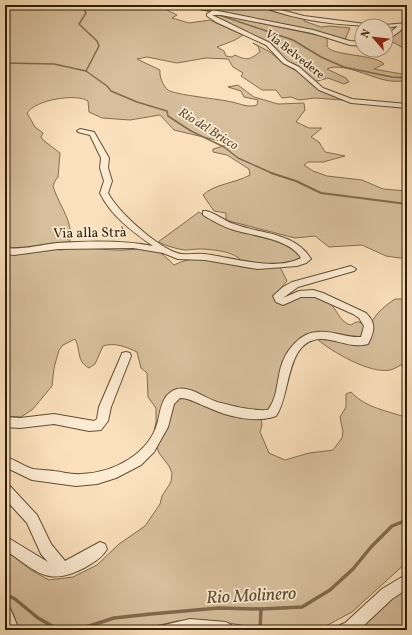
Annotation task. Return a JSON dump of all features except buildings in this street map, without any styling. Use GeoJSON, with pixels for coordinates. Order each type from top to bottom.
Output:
{"type":"FeatureCollection","features":[{"type":"Feature","properties":{"kind":"street"},"geometry":{"type":"LineString","coordinates":[[264,6],[327,21],[354,24]]}},
{"type":"Feature","properties":{"kind":"street","name":"Via Belvedere"},"geometry":{"type":"LineString","coordinates":[[354,43],[313,32],[221,13],[213,12],[209,15],[218,21],[268,44],[285,62],[296,68],[321,89],[351,101],[407,106]]}},
{"type":"Feature","properties":{"kind":"street"},"geometry":{"type":"LineString","coordinates":[[394,25],[404,24]]}},
{"type":"Feature","properties":{"kind":"street"},"geometry":{"type":"LineString","coordinates":[[394,33],[404,24]]}},
{"type":"Feature","properties":{"kind":"street"},"geometry":{"type":"LineString","coordinates":[[80,131],[92,133],[104,153],[104,168],[108,181],[107,190],[104,193],[108,200],[138,232],[156,245],[174,255]]}},
{"type":"Feature","properties":{"kind":"street","name":"Via alla Strà"},"geometry":{"type":"LineString","coordinates":[[5,251],[14,252],[58,246],[133,245],[174,255],[227,260],[254,266],[290,265],[303,262],[306,259],[298,249],[283,240],[235,228],[206,213]]}},
{"type":"Feature","properties":{"kind":"street"},"geometry":{"type":"LineString","coordinates":[[5,462],[22,471],[44,476],[83,480],[101,477],[136,461],[146,453],[152,445],[163,423],[170,401],[173,396],[181,393],[215,405],[250,414],[267,415],[272,412],[278,403],[280,386],[288,356],[302,341],[315,334],[350,342],[364,341],[368,335],[370,325],[358,311],[336,304],[319,294],[300,294],[283,302],[279,300],[278,296],[287,287],[296,282],[332,276],[350,269]]}},
{"type":"Feature","properties":{"kind":"street"},"geometry":{"type":"LineString","coordinates":[[5,422],[20,423],[54,419],[89,426],[97,426],[102,421],[104,407],[117,382],[126,356]]}},
{"type":"Feature","properties":{"kind":"street"},"geometry":{"type":"LineString","coordinates":[[5,490],[32,519],[46,549],[59,564],[59,570]]}},
{"type":"Feature","properties":{"kind":"street"},"geometry":{"type":"LineString","coordinates":[[5,543],[45,569],[59,570],[83,562],[100,549]]}},
{"type":"Feature","properties":{"kind":"street"},"geometry":{"type":"LineString","coordinates":[[345,630],[350,628],[387,594],[407,581]]}},
{"type":"Feature","properties":{"kind":"street"},"geometry":{"type":"LineString","coordinates":[[5,613],[11,630]]}},
{"type":"Feature","properties":{"kind":"street"},"geometry":{"type":"LineString","coordinates":[[169,630],[186,626],[201,626],[226,630]]}},
{"type":"Feature","properties":{"kind":"shaded area"},"geometry":{"type":"Polygon","coordinates":[[[5,5],[257,5],[305,18],[304,21],[321,27],[330,26],[350,28],[345,40],[324,34],[218,12],[177,6],[165,9],[177,15],[172,18],[189,23],[210,20],[243,35],[217,47],[224,51],[226,56],[232,57],[235,55],[247,59],[252,57],[260,52],[258,46],[253,43],[270,52],[284,64],[300,73],[313,86],[343,100],[315,98],[299,100],[291,97],[282,98],[276,90],[262,90],[241,76],[243,73],[233,67],[228,59],[206,58],[177,63],[147,57],[137,59],[160,70],[163,83],[168,90],[172,92],[248,106],[257,105],[258,100],[244,97],[241,91],[228,87],[238,85],[254,97],[278,104],[304,103],[305,110],[296,122],[309,128],[322,128],[311,137],[319,142],[325,152],[345,156],[323,162],[308,162],[304,165],[313,171],[327,176],[362,180],[383,189],[407,191],[407,259],[386,256],[362,245],[329,247],[315,236],[295,238],[229,221],[226,219],[226,213],[214,211],[203,195],[213,188],[250,175],[249,169],[227,155],[213,152],[213,149],[227,145],[224,142],[174,130],[160,115],[130,120],[102,118],[89,112],[88,101],[75,98],[47,101],[31,108],[27,113],[35,127],[43,133],[41,137],[43,140],[60,153],[58,177],[53,186],[66,214],[71,236],[69,243],[46,244],[14,250],[5,248],[5,5]]]}},
{"type":"Feature","properties":{"kind":"shaded area"},"geometry":{"type":"Polygon","coordinates":[[[213,13],[326,37],[327,46],[330,49],[336,52],[354,55],[354,58],[372,58],[384,64],[374,69],[407,75],[407,81],[388,81],[356,71],[333,67],[327,69],[346,78],[349,82],[344,84],[328,78],[314,82],[286,62],[274,48],[212,16],[213,13]]]}},
{"type":"Feature","properties":{"kind":"shaded area"},"geometry":{"type":"Polygon","coordinates":[[[407,25],[405,43],[407,44],[407,50],[394,43],[394,36],[407,25]]]}},
{"type":"Feature","properties":{"kind":"shaded area"},"geometry":{"type":"Polygon","coordinates":[[[199,212],[227,227],[281,243],[298,253],[301,260],[272,264],[249,263],[242,262],[234,255],[222,251],[203,249],[182,250],[158,242],[199,212]]]}},
{"type":"Feature","properties":{"kind":"shaded area"},"geometry":{"type":"Polygon","coordinates":[[[70,248],[148,250],[161,254],[174,265],[184,261],[203,259],[253,269],[280,267],[287,281],[273,297],[278,303],[300,296],[315,296],[328,302],[348,324],[351,325],[356,322],[360,322],[367,329],[364,339],[336,336],[318,331],[303,336],[289,351],[273,406],[261,418],[262,425],[260,432],[269,453],[285,460],[309,453],[333,450],[342,438],[343,432],[340,417],[346,407],[346,394],[351,392],[357,398],[370,406],[407,418],[407,562],[352,612],[322,628],[273,630],[216,621],[177,621],[138,630],[18,630],[13,613],[5,605],[5,550],[31,570],[49,580],[73,577],[97,565],[119,544],[145,526],[160,504],[162,496],[171,482],[172,473],[169,466],[159,453],[153,436],[156,422],[156,408],[148,397],[147,373],[141,368],[137,352],[129,348],[116,345],[103,346],[95,364],[89,368],[80,359],[75,339],[63,345],[59,350],[54,368],[52,386],[33,409],[21,417],[5,416],[5,253],[49,249],[62,250],[70,248]]]}},
{"type":"Feature","properties":{"kind":"shaded area"},"geometry":{"type":"Polygon","coordinates":[[[395,299],[407,299],[407,363],[390,370],[372,369],[341,356],[317,339],[319,337],[351,345],[365,345],[370,339],[371,325],[376,315],[395,299]]]}},
{"type":"Feature","properties":{"kind":"shaded area"},"geometry":{"type":"Polygon","coordinates":[[[407,586],[407,630],[362,630],[365,621],[407,586]]]}},
{"type":"Feature","properties":{"kind":"waterway"},"geometry":{"type":"LineString","coordinates":[[82,5],[86,13],[79,24],[97,41],[99,46],[86,71]]}},
{"type":"Feature","properties":{"kind":"waterway"},"geometry":{"type":"LineString","coordinates":[[179,5],[210,11]]}},
{"type":"Feature","properties":{"kind":"waterway"},"geometry":{"type":"LineString","coordinates":[[365,5],[387,5]]}},
{"type":"Feature","properties":{"kind":"waterway"},"geometry":{"type":"LineString","coordinates":[[216,14],[293,40],[321,57],[344,67],[392,77],[407,78]]}},
{"type":"Feature","properties":{"kind":"waterway","name":"Rio del Bricco"},"geometry":{"type":"LineString","coordinates":[[5,63],[54,64],[86,71]]}},
{"type":"Feature","properties":{"kind":"waterway","name":"Rio del Bricco"},"geometry":{"type":"LineString","coordinates":[[86,71],[107,86],[111,91],[137,102],[167,111],[168,116],[191,131],[224,147],[238,158],[274,174]]}},
{"type":"Feature","properties":{"kind":"waterway","name":"Rio del Bricco"},"geometry":{"type":"LineString","coordinates":[[274,174],[296,181],[321,193],[407,204]]}},
{"type":"Feature","properties":{"kind":"waterway","name":"Rio Molinero"},"geometry":{"type":"LineString","coordinates":[[261,609],[302,607],[330,590],[353,569],[371,547],[392,526],[407,520]]}},
{"type":"Feature","properties":{"kind":"waterway","name":"Rio Molinero"},"geometry":{"type":"LineString","coordinates":[[5,594],[15,599],[38,618],[59,630]]}},
{"type":"Feature","properties":{"kind":"waterway","name":"Rio Molinero"},"geometry":{"type":"LineString","coordinates":[[65,630],[89,626],[114,618],[151,614],[218,608],[261,609]]}},
{"type":"Feature","properties":{"kind":"waterway"},"geometry":{"type":"LineString","coordinates":[[260,630],[261,609]]}}]}
